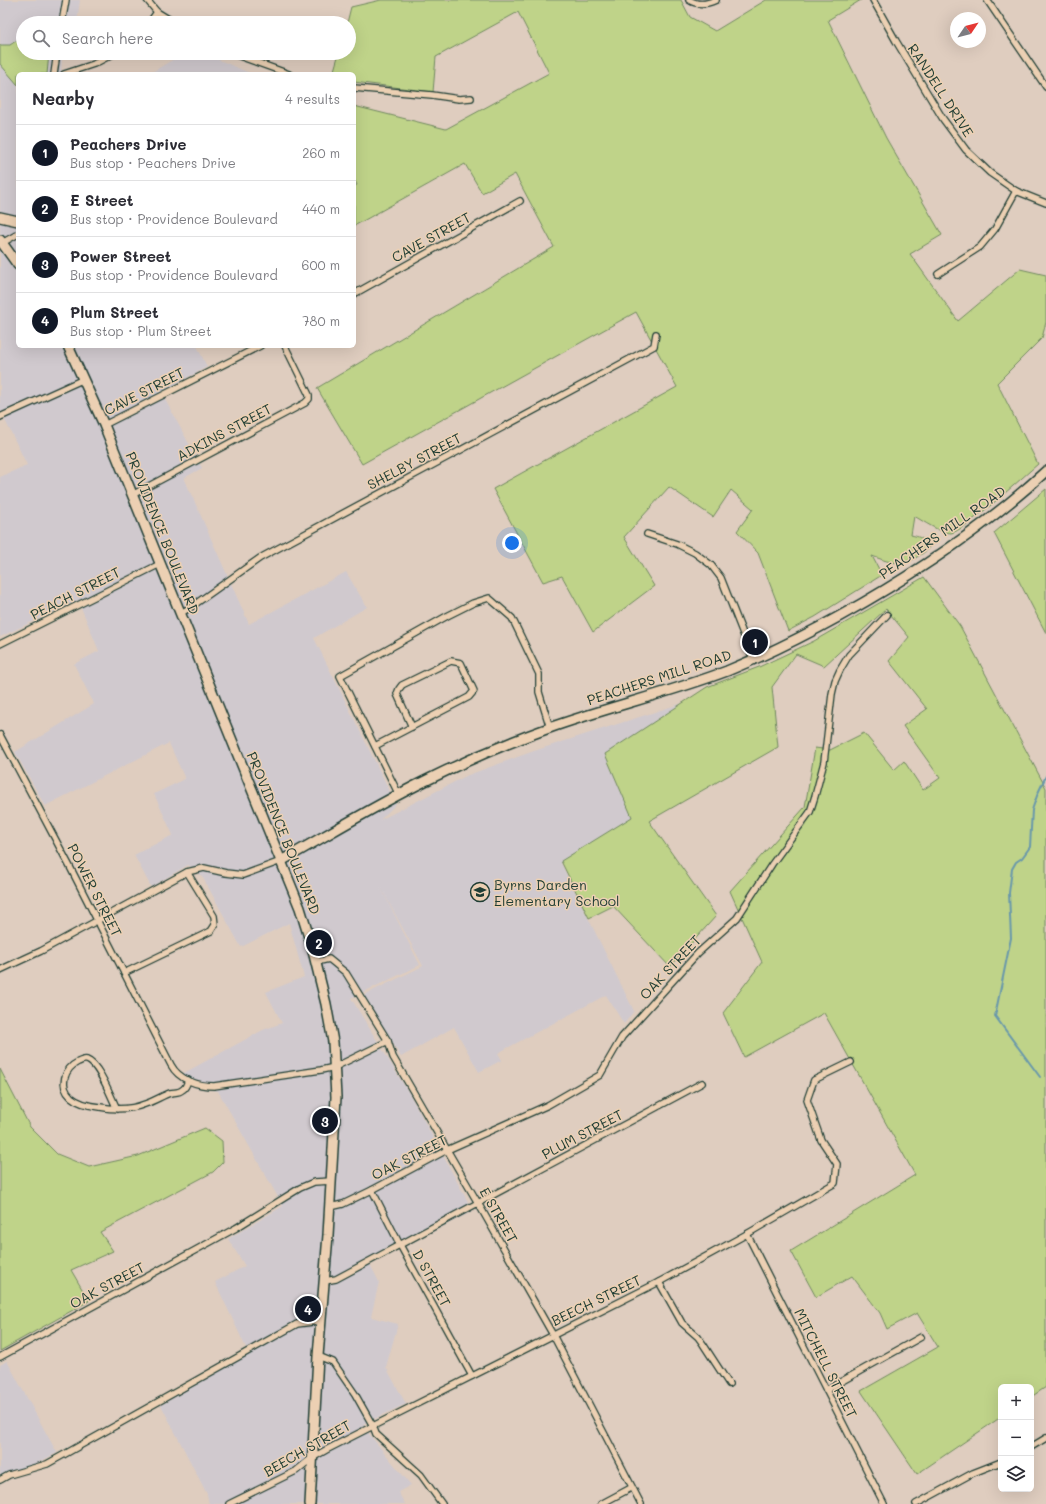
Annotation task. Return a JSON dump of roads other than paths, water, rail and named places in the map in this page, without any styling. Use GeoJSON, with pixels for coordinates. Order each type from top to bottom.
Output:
{"type":"FeatureCollection","features":[{"type":"Feature","properties":{"kind":"main road"},"geometry":{"type":"LineString","coordinates":[[0,217],[16,221]]}},
{"type":"Feature","properties":{"kind":"main road"},"geometry":{"type":"LineString","coordinates":[[1,242],[16,262]]}},
{"type":"Feature","properties":{"kind":"main road","name":"PROVIDENCE BOULEVARD"},"geometry":{"type":"LineString","coordinates":[[69,348],[104,425],[300,908],[316,962],[326,1004],[333,1042],[336,1108],[332,1181],[320,1321],[310,1504]]}},
{"type":"Feature","properties":{"kind":"main road","name":"PEACHERS MILL ROAD"},"geometry":{"type":"LineString","coordinates":[[281,861],[399,795],[458,765],[550,728],[704,679],[753,659],[817,629],[893,586],[923,567],[1014,500],[1046,471]]}},
{"type":"Feature","properties":{"kind":"street"},"geometry":{"type":"LineString","coordinates":[[63,16],[66,0]]}},
{"type":"Feature","properties":{"kind":"street"},"geometry":{"type":"LineString","coordinates":[[147,0],[157,12],[164,16]]}},
{"type":"Feature","properties":{"kind":"street"},"geometry":{"type":"LineString","coordinates":[[689,0],[697,4],[704,4],[716,0]]}},
{"type":"Feature","properties":{"kind":"street","name":"RANDELL DRIVE"},"geometry":{"type":"LineString","coordinates":[[873,0],[943,119],[966,150],[990,173],[1016,191],[1046,203]]}},
{"type":"Feature","properties":{"kind":"street"},"geometry":{"type":"LineString","coordinates":[[987,0],[1046,87]]}},
{"type":"Feature","properties":{"kind":"street"},"geometry":{"type":"LineString","coordinates":[[154,16],[157,12]]}},
{"type":"Feature","properties":{"kind":"street"},"geometry":{"type":"LineString","coordinates":[[54,72],[56,60]]}},
{"type":"Feature","properties":{"kind":"street"},"geometry":{"type":"LineString","coordinates":[[70,72],[102,60]]}},
{"type":"Feature","properties":{"kind":"street"},"geometry":{"type":"LineString","coordinates":[[250,60],[283,72]]}},
{"type":"Feature","properties":{"kind":"street"},"geometry":{"type":"LineString","coordinates":[[356,88],[459,99],[471,98]]}},
{"type":"Feature","properties":{"kind":"street"},"geometry":{"type":"LineString","coordinates":[[938,274],[980,247],[995,228],[1016,191]]}},
{"type":"Feature","properties":{"kind":"street","name":"CAVE STREET"},"geometry":{"type":"LineString","coordinates":[[356,293],[520,201]]}},
{"type":"Feature","properties":{"kind":"street"},"geometry":{"type":"LineString","coordinates":[[1,242],[16,235]]}},
{"type":"Feature","properties":{"kind":"street","name":"SHELBY STREET"},"geometry":{"type":"LineString","coordinates":[[181,613],[260,558],[654,346],[656,334]]}},
{"type":"Feature","properties":{"kind":"street","name":"CAVE STREET"},"geometry":{"type":"LineString","coordinates":[[104,425],[256,348]]}},
{"type":"Feature","properties":{"kind":"street","name":"ADKINS STREET"},"geometry":{"type":"LineString","coordinates":[[132,495],[305,403],[309,399],[309,395],[286,348]]}},
{"type":"Feature","properties":{"kind":"street"},"geometry":{"type":"LineString","coordinates":[[0,417],[84,379]]}},
{"type":"Feature","properties":{"kind":"street"},"geometry":{"type":"LineString","coordinates":[[647,534],[677,544],[695,553],[711,565],[721,578],[753,659]]}},
{"type":"Feature","properties":{"kind":"street","name":"PEACH STREET"},"geometry":{"type":"LineString","coordinates":[[0,644],[160,564]]}},
{"type":"Feature","properties":{"kind":"street"},"geometry":{"type":"LineString","coordinates":[[399,795],[340,676],[473,603],[488,598],[512,618],[540,674],[539,692],[550,728]]}},
{"type":"Feature","properties":{"kind":"street","name":"OAK STREET"},"geometry":{"type":"LineString","coordinates":[[330,1207],[343,1204],[447,1150],[548,1105],[600,1075],[622,1037],[698,953],[737,918],[772,864],[810,812],[824,762],[832,694],[835,682],[849,655],[887,615]]}},
{"type":"Feature","properties":{"kind":"street"},"geometry":{"type":"LineString","coordinates":[[375,746],[412,727],[469,697],[474,691],[461,664],[451,661],[402,685],[397,694],[412,727]]}},
{"type":"Feature","properties":{"kind":"street","name":"POWER STREET"},"geometry":{"type":"LineString","coordinates":[[0,735],[98,920],[102,931],[171,1065],[177,1072],[188,1080],[201,1085],[214,1086],[292,1075],[335,1067],[388,1041]]}},
{"type":"Feature","properties":{"kind":"street"},"geometry":{"type":"LineString","coordinates":[[0,970],[41,951],[187,872],[204,868],[243,875],[281,861]]}},
{"type":"Feature","properties":{"kind":"street"},"geometry":{"type":"LineString","coordinates":[[124,973],[211,931],[215,925],[214,916],[187,872]]}},
{"type":"Feature","properties":{"kind":"street","name":"E STREET"},"geometry":{"type":"LineString","coordinates":[[316,962],[329,959],[346,973],[388,1041],[393,1057],[553,1335],[631,1488],[641,1504]]}},
{"type":"Feature","properties":{"kind":"street"},"geometry":{"type":"LineString","coordinates":[[116,1109],[95,1066],[87,1060],[82,1060],[72,1065],[64,1079],[64,1085],[72,1097],[84,1104],[116,1109],[128,1109],[144,1105],[170,1093],[180,1092],[186,1087],[188,1080]]}},
{"type":"Feature","properties":{"kind":"street","name":"BEECH STREET"},"geometry":{"type":"LineString","coordinates":[[229,1504],[296,1470],[312,1458],[373,1426],[659,1282],[747,1234],[835,1183],[837,1164],[821,1140],[807,1100],[814,1080],[851,1062]]}},
{"type":"Feature","properties":{"kind":"street","name":"PLUM STREET"},"geometry":{"type":"LineString","coordinates":[[324,1281],[336,1279],[702,1083]]}},
{"type":"Feature","properties":{"kind":"street","name":"OAK STREET"},"geometry":{"type":"LineString","coordinates":[[0,1357],[236,1228],[300,1188],[314,1182],[332,1181]]}},
{"type":"Feature","properties":{"kind":"street","name":"D STREET"},"geometry":{"type":"LineString","coordinates":[[372,1190],[400,1245],[472,1376]]}},
{"type":"Feature","properties":{"kind":"street","name":"MITCHELL STREET"},"geometry":{"type":"LineString","coordinates":[[747,1234],[884,1504]]}},
{"type":"Feature","properties":{"kind":"street"},"geometry":{"type":"LineString","coordinates":[[659,1282],[682,1323],[698,1337],[729,1384]]}},
{"type":"Feature","properties":{"kind":"street"},"geometry":{"type":"LineString","coordinates":[[0,1480],[9,1475],[47,1464],[297,1324],[320,1321]]}},
{"type":"Feature","properties":{"kind":"street"},"geometry":{"type":"LineString","coordinates":[[826,1390],[921,1337]]}},
{"type":"Feature","properties":{"kind":"street"},"geometry":{"type":"LineString","coordinates":[[318,1356],[333,1362],[355,1394],[376,1434],[421,1475],[442,1504]]}},
{"type":"Feature","properties":{"kind":"street"},"geometry":{"type":"LineString","coordinates":[[1034,1445],[1046,1438]]}},
{"type":"Feature","properties":{"kind":"street"},"geometry":{"type":"LineString","coordinates":[[916,1504],[973,1473],[998,1463]]}},
{"type":"Feature","properties":{"kind":"street"},"geometry":{"type":"LineString","coordinates":[[601,1504],[631,1488]]}},
{"type":"Feature","properties":{"kind":"waterway"},"geometry":{"type":"LineString","coordinates":[[1040,1077],[995,1016],[1011,938],[1009,893],[1012,869],[1016,862],[1022,858],[1030,847],[1032,810],[1046,776]]}},
{"type":"Feature","properties":{"kind":"place","name":"Peachers Drive"},"geometry":{"type":"Point","coordinates":[755,642]}},
{"type":"Feature","properties":{"kind":"place","name":"Byrns Darden Elementary School"},"geometry":{"type":"Point","coordinates":[480,892]}},
{"type":"Feature","properties":{"kind":"place","name":"E Street"},"geometry":{"type":"Point","coordinates":[319,943]}},
{"type":"Feature","properties":{"kind":"place","name":"Power Street"},"geometry":{"type":"Point","coordinates":[325,1121]}},
{"type":"Feature","properties":{"kind":"place","name":"Plum Street"},"geometry":{"type":"Point","coordinates":[308,1309]}}]}
